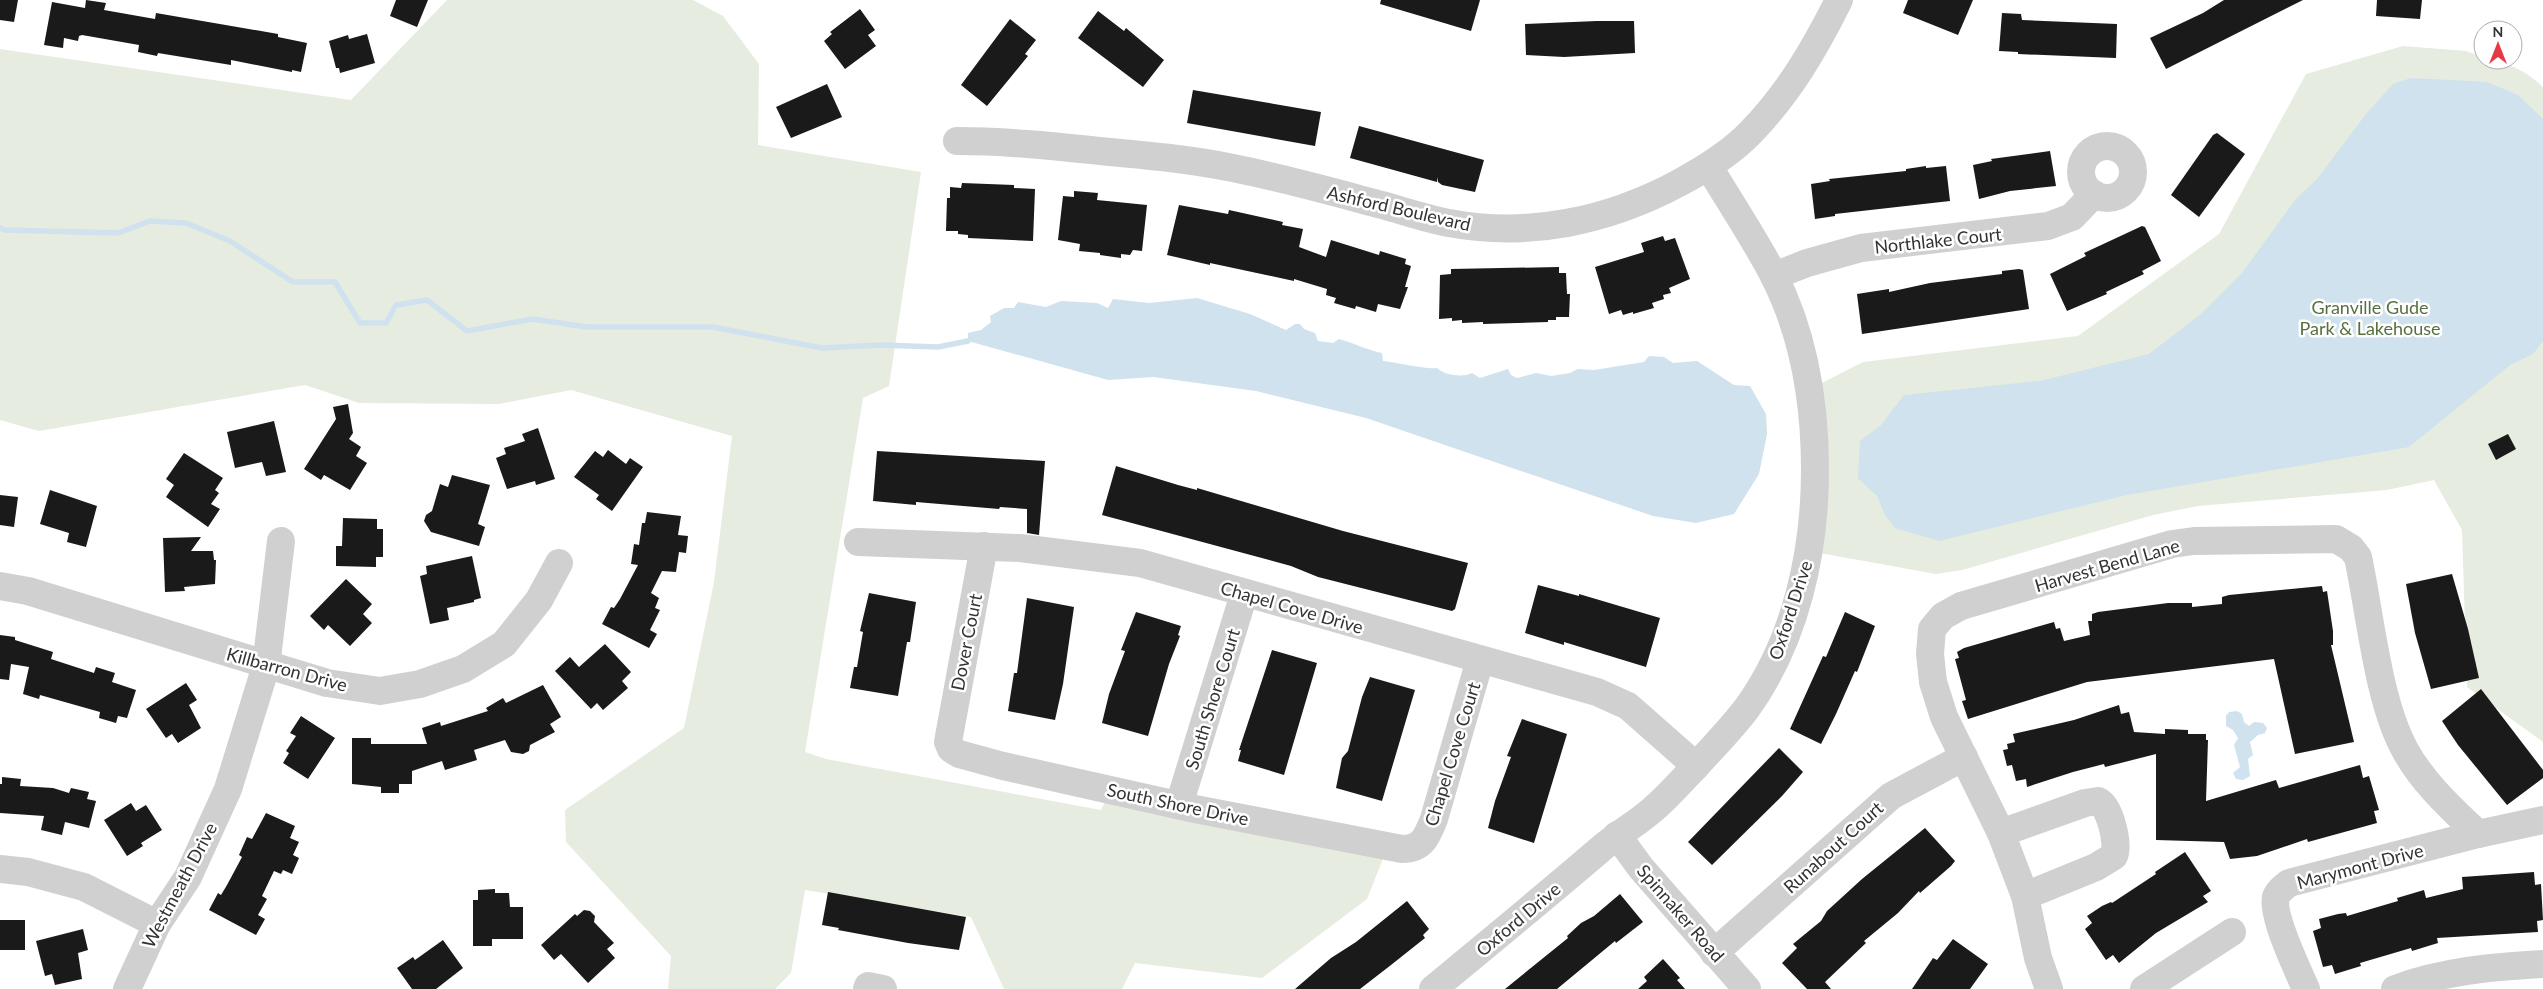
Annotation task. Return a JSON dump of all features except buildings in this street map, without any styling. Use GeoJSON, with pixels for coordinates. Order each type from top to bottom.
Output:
{"type":"FeatureCollection","features":[{"type":"Feature","properties":{"kind":"street","name":"Ashford Boulevard"},"geometry":{"type":"LineString","coordinates":[[957,142],[1064,147],[1150,156],[1231,168],[1449,223],[1483,227],[1550,227],[1600,217],[1658,194],[1709,166],[1750,134],[1792,84],[1817,45],[1839,0]]}},
{"type":"Feature","properties":{"kind":"street","name":"Oxford Drive"},"geometry":{"type":"LineString","coordinates":[[1433,989],[1617,836],[1651,811],[1696,766],[1747,708],[1772,666],[1789,625],[1808,551],[1815,493],[1814,428],[1810,389],[1794,329],[1774,276],[1709,166]]}},
{"type":"Feature","properties":{"kind":"street","name":"Northlake Court"},"geometry":{"type":"LineString","coordinates":[[1774,276],[1806,263],[1861,248],[2048,226],[2072,217],[2094,194]]}},
{"type":"Feature","properties":{"kind":"street","name":"Harvest Bend Lane"},"geometry":{"type":"LineString","coordinates":[[2049,989],[2038,958],[2025,896],[2001,833],[1944,717],[1933,682],[1930,644],[1932,629],[1943,616],[1961,606],[2172,544],[2232,540],[2336,539],[2351,548],[2358,557],[2381,676],[2405,750],[2443,801],[2478,834]]}},
{"type":"Feature","properties":{"kind":"street","name":"Westmeath Drive"},"geometry":{"type":"LineString","coordinates":[[127,989],[157,924],[188,877],[228,789],[266,666],[281,541]]}},
{"type":"Feature","properties":{"kind":"street","name":"Chapel Cove Drive"},"geometry":{"type":"LineString","coordinates":[[858,542],[984,546],[1052,551],[1140,563],[1244,594],[1597,692],[1618,700],[1637,713],[1696,766]]}},
{"type":"Feature","properties":{"kind":"street","name":"Dover Court"},"geometry":{"type":"LineString","coordinates":[[948,738],[984,546]]}},
{"type":"Feature","properties":{"kind":"street","name":"Killbarron Drive"},"geometry":{"type":"LineString","coordinates":[[0,586],[28,591],[266,666],[327,683],[380,691],[428,681],[463,669],[504,644],[540,600],[559,563]]}},
{"type":"Feature","properties":{"kind":"street","name":"South Shore Court"},"geometry":{"type":"LineString","coordinates":[[1179,805],[1244,594]]}},
{"type":"Feature","properties":{"kind":"street","name":"Chapel Cove Court"},"geometry":{"type":"LineString","coordinates":[[1420,846],[1428,835],[1434,819],[1480,660]]}},
{"type":"Feature","properties":{"kind":"street","name":"South Shore Drive"},"geometry":{"type":"LineString","coordinates":[[948,738],[951,749],[982,761],[1179,805],[1402,848],[1420,846]]}},
{"type":"Feature","properties":{"kind":"street","name":"Runabout Court"},"geometry":{"type":"LineString","coordinates":[[1714,953],[1891,796],[1964,757]]}},
{"type":"Feature","properties":{"kind":"street"},"geometry":{"type":"LineString","coordinates":[[2001,833],[2085,803],[2098,801],[2106,807],[2116,843],[2114,856],[2025,896]]}},
{"type":"Feature","properties":{"kind":"street","name":"Marymont Drive"},"geometry":{"type":"LineString","coordinates":[[2306,989],[2278,915],[2276,901],[2281,889],[2290,883],[2478,834],[2543,820]]}},
{"type":"Feature","properties":{"kind":"street","name":"Spinnaker Road"},"geometry":{"type":"LineString","coordinates":[[1617,836],[1641,868],[1747,989]]}},
{"type":"Feature","properties":{"kind":"street"},"geometry":{"type":"LineString","coordinates":[[0,868],[28,872],[84,887],[157,924]]}},
{"type":"Feature","properties":{"kind":"street"},"geometry":{"type":"LineString","coordinates":[[2144,989],[2232,932]]}},
{"type":"Feature","properties":{"kind":"street"},"geometry":{"type":"LineString","coordinates":[[2395,989],[2442,974],[2483,968],[2543,964]]}},
{"type":"Feature","properties":{"kind":"green space"},"geometry":{"type":"Polygon","coordinates":[[[447,0],[693,0],[723,16],[759,64],[758,145],[921,172],[889,386],[863,398],[805,752],[826,759],[1101,810],[1111,790],[1388,846],[1367,899],[1262,978],[1135,963],[1122,989],[1004,989],[971,917],[805,890],[791,973],[775,989],[668,989],[671,956],[566,842],[565,810],[684,728],[714,582],[732,436],[571,390],[499,404],[359,403],[305,385],[39,431],[0,420],[0,49],[351,100],[447,0]]]}},
{"type":"Feature","properties":{"kind":"green space","name":"Granville Gude Park & Lakehouse"},"geometry":{"type":"Polygon","coordinates":[[[2403,46],[2466,51],[2473,53],[2473,70],[2520,70],[2543,87],[2543,742],[2467,687],[2462,530],[2434,480],[2387,490],[2198,506],[2153,515],[1962,570],[1936,574],[1809,551],[1810,389],[1863,362],[2078,336],[2219,234],[2306,74],[2403,46]]]}},
{"type":"Feature","properties":{"kind":"water","name":"Granville Gude Park & Lakehouse"},"geometry":{"type":"Polygon","coordinates":[[[2411,78],[2487,82],[2518,95],[2543,119],[2543,341],[2533,354],[2510,365],[2409,447],[2127,495],[1939,541],[1895,528],[1885,515],[1877,496],[1858,478],[1860,441],[1881,425],[1904,395],[2040,381],[2149,354],[2201,314],[2242,273],[2295,200],[2317,179],[2366,114],[2393,84],[2411,78]]]}},
{"type":"Feature","properties":{"kind":"water"},"geometry":{"type":"Polygon","coordinates":[[[1197,298],[1250,314],[1286,330],[1295,324],[1300,324],[1304,329],[1315,333],[1318,341],[1333,343],[1339,339],[1382,353],[1383,361],[1437,368],[1454,375],[1468,375],[1472,373],[1480,378],[1508,369],[1511,375],[1517,378],[1536,373],[1551,376],[1570,373],[1578,369],[1594,370],[1644,362],[1649,356],[1664,357],[1673,363],[1697,361],[1734,385],[1750,386],[1766,414],[1767,434],[1759,474],[1734,514],[1696,523],[1653,516],[1366,418],[1256,391],[1153,377],[1108,380],[968,341],[968,333],[981,330],[991,322],[990,316],[1004,308],[1014,308],[1018,302],[1046,307],[1061,301],[1097,303],[1108,308],[1113,299],[1149,303],[1197,298]]]}},
{"type":"Feature","properties":{"kind":"water"},"geometry":{"type":"Polygon","coordinates":[[[2237,711],[2242,714],[2244,722],[2249,726],[2254,722],[2263,723],[2267,728],[2265,733],[2258,735],[2250,742],[2253,755],[2248,759],[2250,776],[2243,780],[2236,779],[2233,773],[2240,767],[2234,745],[2238,738],[2233,730],[2226,726],[2226,716],[2229,712],[2237,711]]]}},
{"type":"Feature","properties":{"kind":"waterway"},"geometry":{"type":"LineString","coordinates":[[0,228],[5,230],[118,233],[150,221],[186,223],[230,241],[293,282],[335,282],[360,323],[386,323],[396,305],[427,300],[467,331],[532,319],[587,327],[713,327],[822,348],[881,345],[938,347],[968,341]]}}]}
